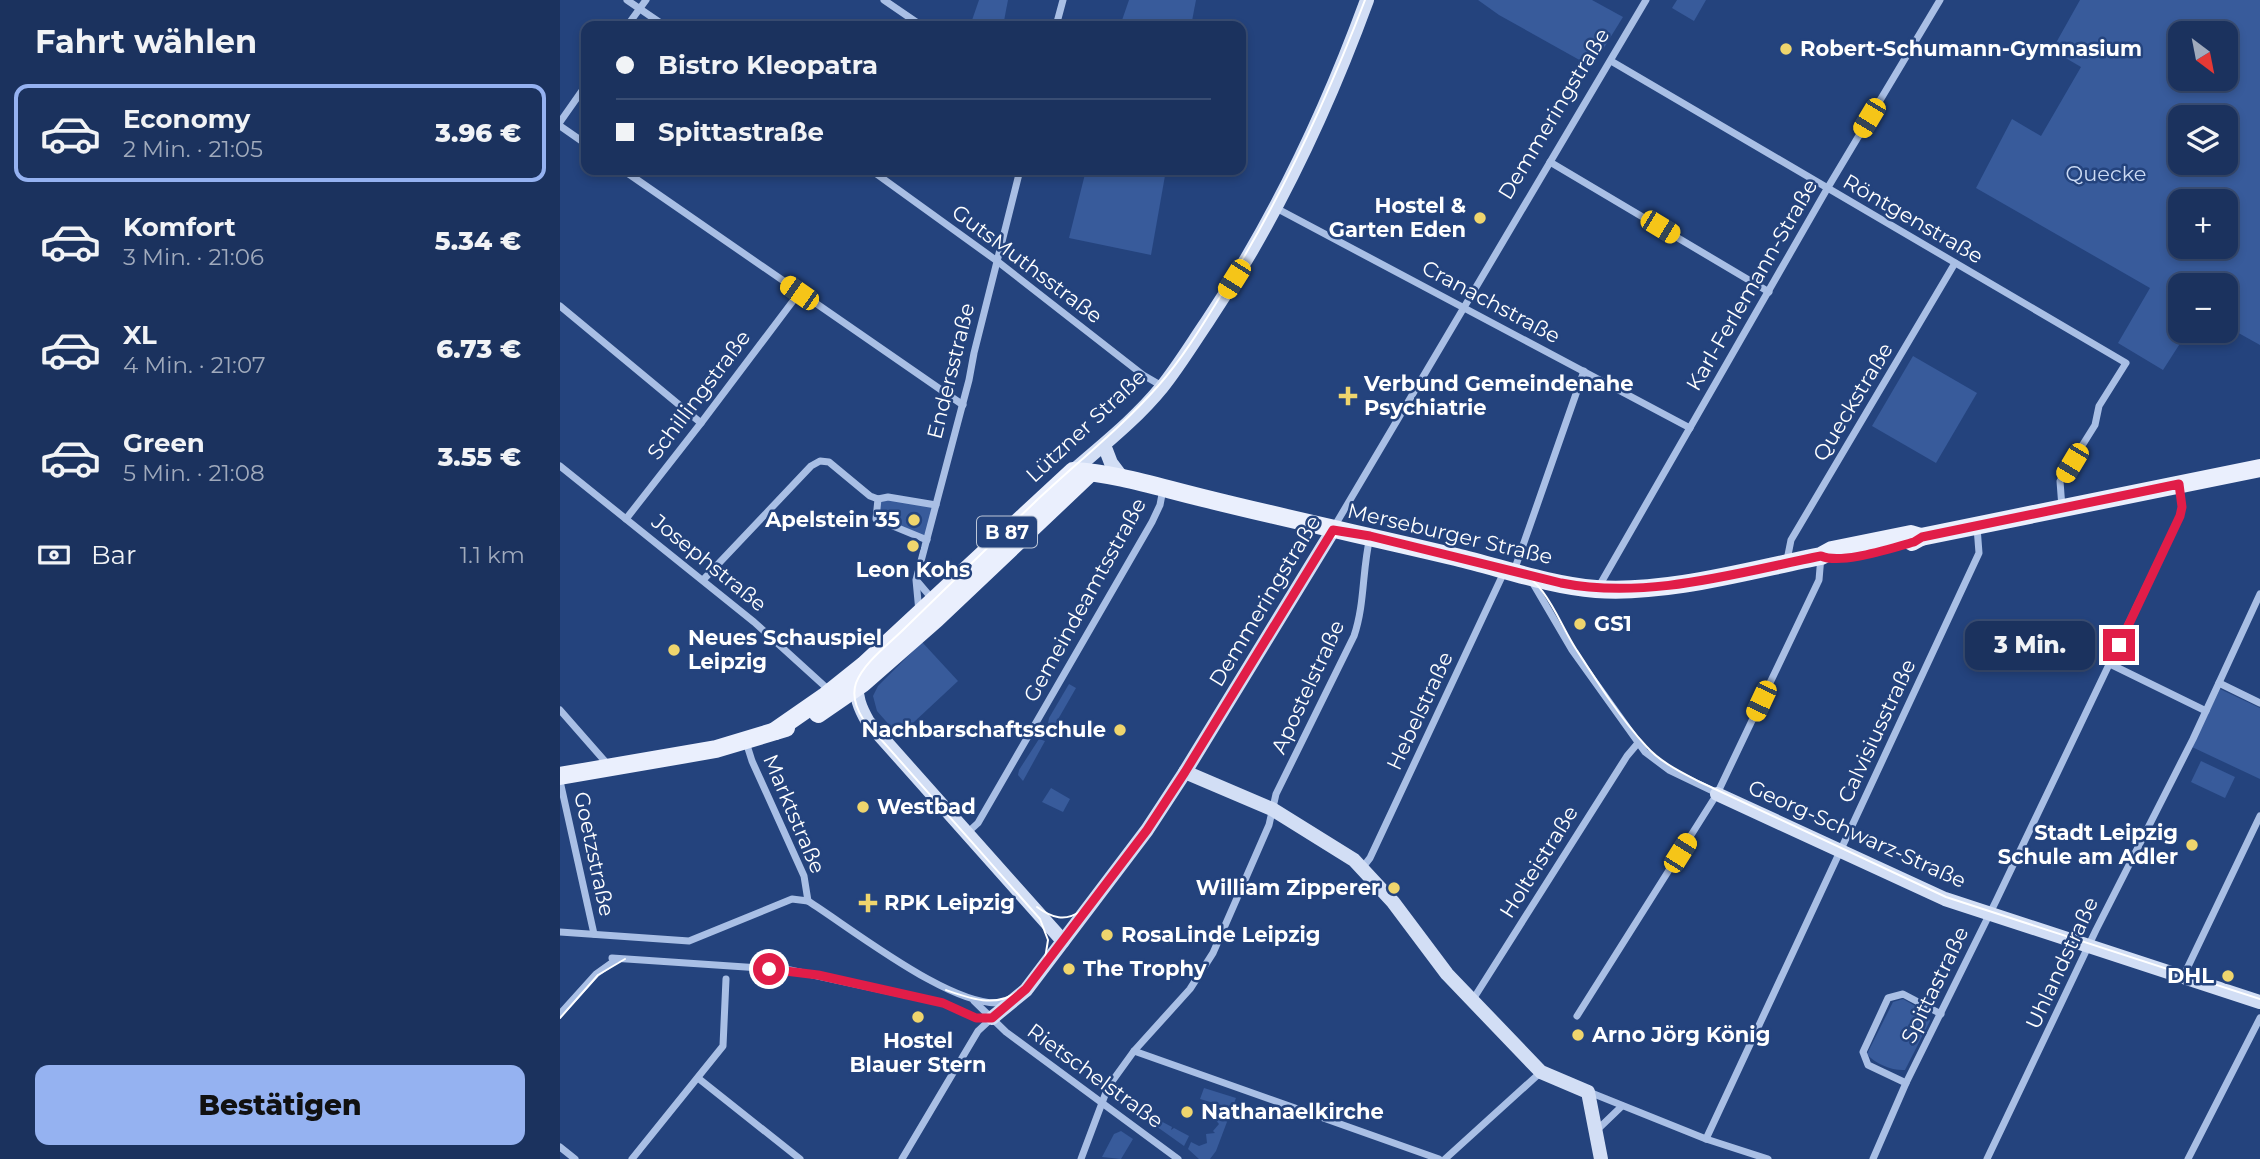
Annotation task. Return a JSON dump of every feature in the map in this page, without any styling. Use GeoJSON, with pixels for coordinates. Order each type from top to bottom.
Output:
{"type":"FeatureCollection","features":[{"type":"Feature","properties":{"kind":"main road","name":"Merseburger Straße"},"geometry":{"type":"LineString","coordinates":[[1081,472],[1123,479],[1516,572],[1598,589],[1624,590],[1678,583],[1821,556],[1832,558],[1858,555],[1914,542],[1922,537],[2260,468]]}},
{"type":"Feature","properties":{"kind":"main road","name":"Lützner Straße"},"geometry":{"type":"LineString","coordinates":[[775,731],[923,620],[933,600],[1081,472]]}},
{"type":"Feature","properties":{"kind":"main road","name":"Lützner Straße"},"geometry":{"type":"LineString","coordinates":[[560,778],[716,749],[808,720],[856,689],[923,620],[1081,472]]}},
{"type":"Feature","properties":{"kind":"street"},"geometry":{"type":"LineString","coordinates":[[627,0],[658,21]]}},
{"type":"Feature","properties":{"kind":"street"},"geometry":{"type":"LineString","coordinates":[[632,21],[646,0]]}},
{"type":"Feature","properties":{"kind":"street"},"geometry":{"type":"LineString","coordinates":[[884,0],[915,21]]}},
{"type":"Feature","properties":{"kind":"street"},"geometry":{"type":"LineString","coordinates":[[1057,21],[1063,0]]}},
{"type":"Feature","properties":{"kind":"street","name":"Lützner Straße"},"geometry":{"type":"LineString","coordinates":[[1081,472],[1163,386],[1214,311],[1275,208],[1325,104],[1367,0]]}},
{"type":"Feature","properties":{"kind":"street","name":"Demmeringstraße"},"geometry":{"type":"LineString","coordinates":[[902,1159],[987,1014],[1016,998],[1026,989],[1147,830],[1185,772],[1333,530],[1646,0]]}},
{"type":"Feature","properties":{"kind":"street","name":"Karl-Ferlemann-Straße"},"geometry":{"type":"LineString","coordinates":[[1598,589],[1827,189],[1940,0]]}},
{"type":"Feature","properties":{"kind":"street","name":"Röntgenstraße"},"geometry":{"type":"LineString","coordinates":[[1611,61],[2126,363],[2099,406],[2095,425],[2060,481],[2062,509]]}},
{"type":"Feature","properties":{"kind":"street"},"geometry":{"type":"LineString","coordinates":[[581,92],[560,124],[581,140]]}},
{"type":"Feature","properties":{"kind":"street"},"geometry":{"type":"LineString","coordinates":[[1550,162],[1769,292]]}},
{"type":"Feature","properties":{"kind":"street"},"geometry":{"type":"LineString","coordinates":[[630,175],[963,405]]}},
{"type":"Feature","properties":{"kind":"street","name":"GutsMuthsstraße"},"geometry":{"type":"LineString","coordinates":[[878,175],[997,261],[1143,375],[1163,386]]}},
{"type":"Feature","properties":{"kind":"street","name":"Endersstraße"},"geometry":{"type":"LineString","coordinates":[[923,620],[916,580],[963,405],[1019,175]]}},
{"type":"Feature","properties":{"kind":"street","name":"Cranachstraße"},"geometry":{"type":"LineString","coordinates":[[1275,208],[1690,428]]}},
{"type":"Feature","properties":{"kind":"street","name":"Queckstraße"},"geometry":{"type":"LineString","coordinates":[[1789,562],[1791,540],[1955,263]]}},
{"type":"Feature","properties":{"kind":"street","name":"Schillingstraße"},"geometry":{"type":"LineString","coordinates":[[626,519],[799,293]]}},
{"type":"Feature","properties":{"kind":"street"},"geometry":{"type":"LineString","coordinates":[[560,306],[701,423]]}},
{"type":"Feature","properties":{"kind":"street","name":"Hebelstraße"},"geometry":{"type":"LineString","coordinates":[[1363,867],[1516,572],[1584,371]]}},
{"type":"Feature","properties":{"kind":"street"},"geometry":{"type":"LineString","coordinates":[[1114,436],[1106,450],[1111,463],[1123,479]]}},
{"type":"Feature","properties":{"kind":"street","name":"Lützner Straße"},"geometry":{"type":"LineString","coordinates":[[1081,472],[1106,450]]}},
{"type":"Feature","properties":{"kind":"street"},"geometry":{"type":"LineString","coordinates":[[703,580],[811,466],[820,461],[829,462],[877,499],[888,496],[936,505]]}},
{"type":"Feature","properties":{"kind":"street","name":"Josephstraße"},"geometry":{"type":"LineString","coordinates":[[560,466],[770,635],[831,691]]}},
{"type":"Feature","properties":{"kind":"street","name":"Spittastraße"},"geometry":{"type":"LineString","coordinates":[[1873,1159],[1906,1083],[2180,516],[2182,507],[2179,484]]}},
{"type":"Feature","properties":{"kind":"street","name":"Gemeindeamtsstraße"},"geometry":{"type":"LineString","coordinates":[[967,833],[978,823],[1130,560],[1156,513],[1163,489]]}},
{"type":"Feature","properties":{"kind":"street"},"geometry":{"type":"LineString","coordinates":[[877,499],[876,519],[927,540]]}},
{"type":"Feature","properties":{"kind":"street","name":"Calvisiusstraße"},"geometry":{"type":"LineString","coordinates":[[1706,1139],[1979,553],[1976,526]]}},
{"type":"Feature","properties":{"kind":"street","name":"Apostelstraße"},"geometry":{"type":"LineString","coordinates":[[1081,1159],[1108,1087],[1134,1051],[1201,975],[1213,953],[1269,825],[1276,794],[1354,636],[1362,614],[1370,536]]}},
{"type":"Feature","properties":{"kind":"street"},"geometry":{"type":"LineString","coordinates":[[1577,1016],[1717,794],[1819,580],[1821,556]]}},
{"type":"Feature","properties":{"kind":"street","name":"Georg-Schwarz-Straße"},"geometry":{"type":"LineString","coordinates":[[1516,572],[1638,743],[1669,770],[1945,899],[2260,1002]]}},
{"type":"Feature","properties":{"kind":"street"},"geometry":{"type":"LineString","coordinates":[[916,580],[933,600]]}},
{"type":"Feature","properties":{"kind":"street","name":"Uhlandstraße"},"geometry":{"type":"LineString","coordinates":[[1987,1159],[2206,711],[2260,594]]}},
{"type":"Feature","properties":{"kind":"street"},"geometry":{"type":"LineString","coordinates":[[2110,664],[2206,711]]}},
{"type":"Feature","properties":{"kind":"street"},"geometry":{"type":"LineString","coordinates":[[863,665],[856,689],[859,704],[869,722],[1063,941]]}},
{"type":"Feature","properties":{"kind":"street"},"geometry":{"type":"LineString","coordinates":[[2219,683],[2260,702]]}},
{"type":"Feature","properties":{"kind":"street"},"geometry":{"type":"LineString","coordinates":[[560,709],[611,768]]}},
{"type":"Feature","properties":{"kind":"street","name":"Marktstraße"},"geometry":{"type":"LineString","coordinates":[[746,741],[752,761],[804,876],[808,901]]}},
{"type":"Feature","properties":{"kind":"street","name":"Holteistraße"},"geometry":{"type":"LineString","coordinates":[[1472,1001],[1627,756],[1638,743]]}},
{"type":"Feature","properties":{"kind":"street"},"geometry":{"type":"LineString","coordinates":[[1185,772],[1272,808],[1321,837],[1363,867],[1394,902],[1438,964],[1541,1072],[1706,1139],[1768,1159]]}},
{"type":"Feature","properties":{"kind":"street","name":"Goetzstraße"},"geometry":{"type":"LineString","coordinates":[[560,778],[594,934]]}},
{"type":"Feature","properties":{"kind":"street"},"geometry":{"type":"LineString","coordinates":[[2182,978],[2260,816]]}},
{"type":"Feature","properties":{"kind":"street"},"geometry":{"type":"LineString","coordinates":[[560,932],[690,941],[792,899],[808,901],[946,990],[993,1005],[1016,998]]}},
{"type":"Feature","properties":{"kind":"street"},"geometry":{"type":"LineString","coordinates":[[560,1014],[596,974],[615,958],[790,970],[943,1003],[976,1018],[987,1014]]}},
{"type":"Feature","properties":{"kind":"street"},"geometry":{"type":"LineString","coordinates":[[632,1159],[723,1046],[726,979]]}},
{"type":"Feature","properties":{"kind":"street"},"geometry":{"type":"LineString","coordinates":[[1906,1083],[1868,1065],[1863,1052],[1888,998],[1903,994],[1941,1014]]}},
{"type":"Feature","properties":{"kind":"street","name":"Rietschelstraße"},"geometry":{"type":"LineString","coordinates":[[973,1000],[1006,1032],[1178,1159]]}},
{"type":"Feature","properties":{"kind":"street"},"geometry":{"type":"LineString","coordinates":[[2188,1159],[2260,1018]]}},
{"type":"Feature","properties":{"kind":"street"},"geometry":{"type":"LineString","coordinates":[[1134,1051],[1442,1159],[1541,1072]]}},
{"type":"Feature","properties":{"kind":"street"},"geometry":{"type":"LineString","coordinates":[[698,1078],[800,1159]]}},
{"type":"Feature","properties":{"kind":"street"},"geometry":{"type":"LineString","coordinates":[[1588,1092],[1601,1159]]}},
{"type":"Feature","properties":{"kind":"street"},"geometry":{"type":"LineString","coordinates":[[1595,1131],[1622,1106]]}},
{"type":"Feature","properties":{"kind":"street"},"geometry":{"type":"LineString","coordinates":[[560,1147],[575,1159]]}},
{"type":"Feature","properties":{"kind":"green space"},"geometry":{"type":"Polygon","coordinates":[[[979,0],[1008,0],[1004,21],[972,21],[979,0]]]}},
{"type":"Feature","properties":{"kind":"green space"},"geometry":{"type":"Polygon","coordinates":[[[1129,0],[1196,0],[1192,21],[1122,21],[1129,0]]]}},
{"type":"Feature","properties":{"kind":"green space"},"geometry":{"type":"Polygon","coordinates":[[[1478,0],[1592,0],[1623,17],[1592,67],[1499,15],[1478,0]]]}},
{"type":"Feature","properties":{"kind":"green space"},"geometry":{"type":"Polygon","coordinates":[[[1677,0],[1706,0],[1694,21],[1672,8],[1677,0]]]}},
{"type":"Feature","properties":{"kind":"green space","name":"Quecke"},"geometry":{"type":"Polygon","coordinates":[[[2080,0],[2260,0],[2260,345],[2238,333],[2238,273],[2168,273],[2168,343],[2180,343],[2163,370],[2118,343],[2150,288],[1976,188],[2012,119],[2041,136],[2081,67],[2052,50],[2080,0]]]}},
{"type":"Feature","properties":{"kind":"green space"},"geometry":{"type":"Polygon","coordinates":[[[1085,175],[1165,175],[1151,255],[1069,238],[1085,175]]]}},
{"type":"Feature","properties":{"kind":"green space"},"geometry":{"type":"Polygon","coordinates":[[[1913,356],[1977,393],[1936,463],[1872,426],[1913,356]]]}},
{"type":"Feature","properties":{"kind":"green space"},"geometry":{"type":"Polygon","coordinates":[[[878,499],[936,505],[927,540],[879,521],[878,499]]]}},
{"type":"Feature","properties":{"kind":"green space"},"geometry":{"type":"Polygon","coordinates":[[[922,642],[958,681],[899,736],[877,711],[873,696],[878,686],[922,642]]]}},
{"type":"Feature","properties":{"kind":"green space"},"geometry":{"type":"Polygon","coordinates":[[[1069,684],[1076,688],[1053,728],[1048,723],[1049,718],[1069,684]]]}},
{"type":"Feature","properties":{"kind":"green space"},"geometry":{"type":"Polygon","coordinates":[[[2220,689],[2260,708],[2260,779],[2192,747],[2220,689]]]}},
{"type":"Feature","properties":{"kind":"green space"},"geometry":{"type":"Polygon","coordinates":[[[1039,739],[1045,741],[1023,781],[1018,775],[1019,770],[1039,739]]]}},
{"type":"Feature","properties":{"kind":"green space"},"geometry":{"type":"Polygon","coordinates":[[[2201,761],[2235,777],[2225,798],[2191,782],[2201,761]]]}},
{"type":"Feature","properties":{"kind":"green space"},"geometry":{"type":"Polygon","coordinates":[[[1051,788],[1070,799],[1063,812],[1042,802],[1051,788]]]}},
{"type":"Feature","properties":{"kind":"green space"},"geometry":{"type":"Polygon","coordinates":[[[1903,999],[1926,1012],[1930,1021],[1905,1070],[1900,1070],[1879,1064],[1867,1054],[1893,1002],[1903,999]]]}},
{"type":"Feature","properties":{"kind":"green space"},"geometry":{"type":"Polygon","coordinates":[[[1204,1088],[1236,1098],[1216,1151],[1210,1159],[1199,1159],[1188,1149],[1191,1142],[1199,1146],[1207,1143],[1206,1134],[1215,1133],[1213,1131],[1219,1124],[1214,1118],[1222,1114],[1221,1105],[1200,1099],[1204,1088]]]}},
{"type":"Feature","properties":{"kind":"green space"},"geometry":{"type":"Polygon","coordinates":[[[1143,1108],[1157,1115],[1154,1117],[1155,1121],[1157,1119],[1172,1127],[1171,1130],[1174,1128],[1189,1136],[1184,1146],[1139,1114],[1143,1108]]]}},
{"type":"Feature","properties":{"kind":"green space"},"geometry":{"type":"Polygon","coordinates":[[[1121,1131],[1133,1139],[1121,1159],[1102,1157],[1114,1134],[1121,1131]]]}},
{"type":"Feature","properties":{"kind":"tram line"},"geometry":{"type":"LineString","coordinates":[[1045,959],[1048,940],[1040,919],[863,719],[855,701],[856,683],[878,654],[1034,503],[1128,417],[1175,365],[1242,260],[1282,188],[1318,114],[1365,0]]}},
{"type":"Feature","properties":{"kind":"tram line"},"geometry":{"type":"LineString","coordinates":[[946,990],[986,1001],[1005,998],[1024,987],[1145,828],[1317,553],[1328,540],[1338,535],[1359,532],[1515,569],[1526,575],[1551,604],[1576,649],[1618,712],[1637,735],[1658,757],[1700,782],[1946,897],[2260,999]]}},
{"type":"Feature","properties":{"kind":"tram line"},"geometry":{"type":"LineString","coordinates":[[1037,907],[1059,917],[1069,917],[1081,911]]}},
{"type":"Feature","properties":{"kind":"tram line"},"geometry":{"type":"LineString","coordinates":[[560,1018],[598,975],[625,959]]}},
{"type":"Feature","properties":{"kind":"place","name":"Robert-Schumann-Gymnasium"},"geometry":{"type":"Point","coordinates":[1786,49]}},
{"type":"Feature","properties":{"kind":"place","name":"Hostel & Garten Eden"},"geometry":{"type":"Point","coordinates":[1480,218]}},
{"type":"Feature","properties":{"kind":"place","name":"Verbund Gemeindenahe Psychiatrie"},"geometry":{"type":"Point","coordinates":[1348,396]}},
{"type":"Feature","properties":{"kind":"place","name":"Apelstein 35"},"geometry":{"type":"Point","coordinates":[914,520]}},
{"type":"Feature","properties":{"kind":"place","name":"Leon Kohs"},"geometry":{"type":"Point","coordinates":[913,546]}},
{"type":"Feature","properties":{"kind":"place","name":"GS1"},"geometry":{"type":"Point","coordinates":[1580,624]}},
{"type":"Feature","properties":{"kind":"place","name":"Neues Schauspiel Leipzig"},"geometry":{"type":"Point","coordinates":[674,650]}},
{"type":"Feature","properties":{"kind":"place","name":"Nachbarschaftsschule"},"geometry":{"type":"Point","coordinates":[1120,730]}},
{"type":"Feature","properties":{"kind":"place","name":"Westbad"},"geometry":{"type":"Point","coordinates":[863,807]}},
{"type":"Feature","properties":{"kind":"place","name":"Stadt Leipzig Schule am Adler"},"geometry":{"type":"Point","coordinates":[2192,845]}},
{"type":"Feature","properties":{"kind":"place","name":"William Zipperer"},"geometry":{"type":"Point","coordinates":[1394,888]}},
{"type":"Feature","properties":{"kind":"place","name":"RPK Leipzig"},"geometry":{"type":"Point","coordinates":[868,903]}},
{"type":"Feature","properties":{"kind":"place","name":"RosaLinde Leipzig"},"geometry":{"type":"Point","coordinates":[1107,935]}},
{"type":"Feature","properties":{"kind":"place","name":"The Trophy"},"geometry":{"type":"Point","coordinates":[1069,969]}},
{"type":"Feature","properties":{"kind":"place","name":"DHL"},"geometry":{"type":"Point","coordinates":[2228,976]}},
{"type":"Feature","properties":{"kind":"place","name":"Hostel Blauer Stern"},"geometry":{"type":"Point","coordinates":[918,1017]}},
{"type":"Feature","properties":{"kind":"place","name":"Arno Jörg König"},"geometry":{"type":"Point","coordinates":[1578,1035]}},
{"type":"Feature","properties":{"kind":"place","name":"Nathanaelkirche"},"geometry":{"type":"Point","coordinates":[1187,1112]}},
{"type":"Feature","properties":{"kind":"route"},"geometry":{"type":"LineString","coordinates":[[769,969],[818,975],[943,1003],[976,1018],[992,1018],[1026,989],[1147,830],[1333,530],[1370,536],[1585,588],[1624,590],[1693,581],[1821,556],[1843,558],[1914,542],[1922,537],[2179,484],[2182,496],[2180,516],[2119,645]]}}]}
